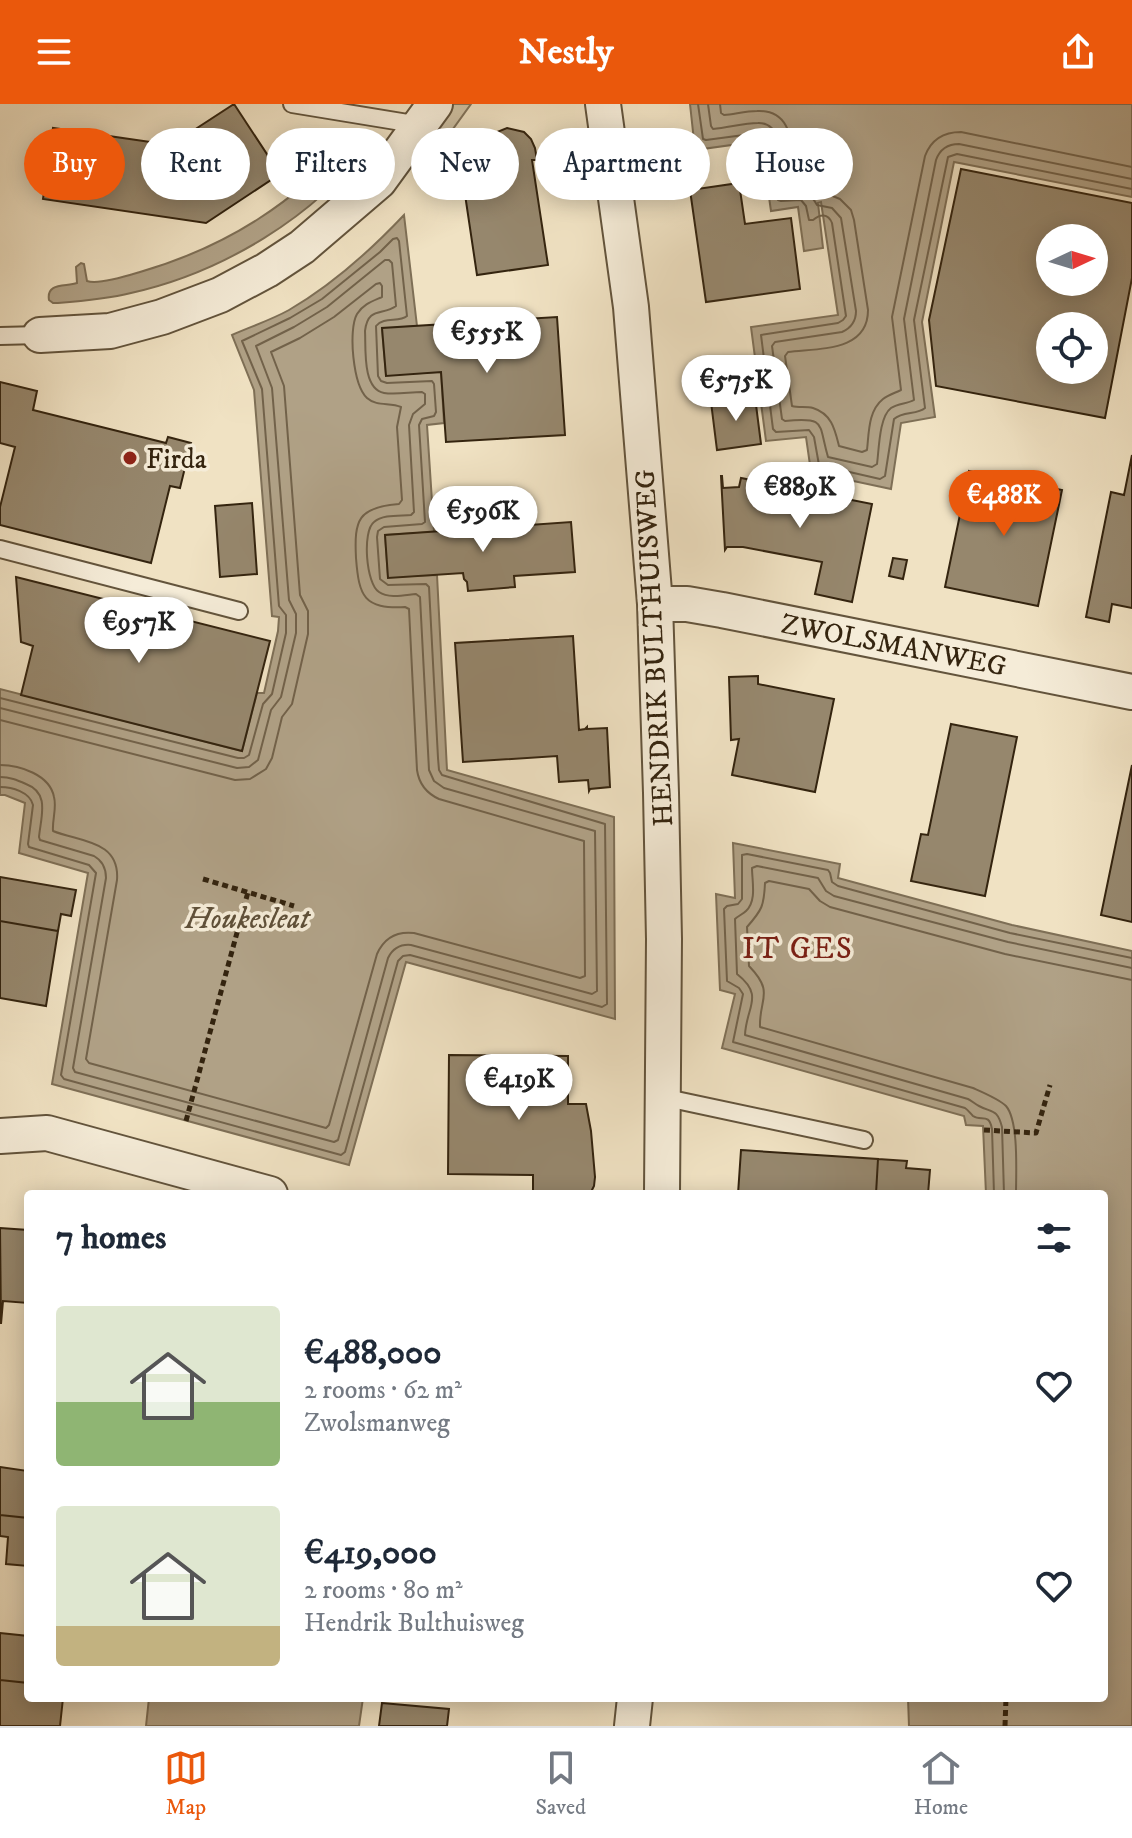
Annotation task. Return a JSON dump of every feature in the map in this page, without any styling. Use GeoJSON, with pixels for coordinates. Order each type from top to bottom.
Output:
{"type":"FeatureCollection","features":[{"type":"Feature","properties":{"kind":"street","name":"HENDRIK BULTHUISWEG"},"geometry":{"type":"LineString","coordinates":[[603,104],[631,307],[655,604],[664,939],[662,1190]]}},
{"type":"Feature","properties":{"kind":"street"},"geometry":{"type":"LineString","coordinates":[[40,335],[110,331],[162,317],[220,295],[267,270],[302,247],[379,181],[428,115]]}},
{"type":"Feature","properties":{"kind":"street","name":"ZWOLSMANWEG"},"geometry":{"type":"LineString","coordinates":[[655,604],[687,604],[722,610],[1132,692]]}},
{"type":"Feature","properties":{"kind":"street"},"geometry":{"type":"LineString","coordinates":[[0,1136],[47,1133],[255,1190]]}},
{"type":"Feature","properties":{"kind":"street"},"geometry":{"type":"LineString","coordinates":[[632,1726],[635,1702]]}},
{"type":"Feature","properties":{"kind":"lane"},"geometry":{"type":"LineString","coordinates":[[292,104],[428,115]]}},
{"type":"Feature","properties":{"kind":"lane"},"geometry":{"type":"LineString","coordinates":[[0,336],[40,335]]}},
{"type":"Feature","properties":{"kind":"lane"},"geometry":{"type":"LineString","coordinates":[[0,549],[239,611]]}},
{"type":"Feature","properties":{"kind":"lane"},"geometry":{"type":"LineString","coordinates":[[662,1097],[864,1140]]}},
{"type":"Feature","properties":{"kind":"path"},"geometry":{"type":"LineString","coordinates":[[203,879],[294,906]]}},
{"type":"Feature","properties":{"kind":"path"},"geometry":{"type":"LineString","coordinates":[[186,1121],[248,892]]}},
{"type":"Feature","properties":{"kind":"path"},"geometry":{"type":"LineString","coordinates":[[984,1130],[1036,1133],[1050,1085]]}},
{"type":"Feature","properties":{"kind":"path"},"geometry":{"type":"LineString","coordinates":[[1005,1726],[1006,1702]]}},
{"type":"Feature","properties":{"kind":"shaded area"},"geometry":{"type":"Polygon","coordinates":[[[449,104],[471,104],[454,128],[430,128],[449,104]]]}},
{"type":"Feature","properties":{"kind":"water"},"geometry":{"type":"Polygon","coordinates":[[[690,104],[1132,104],[1132,197],[954,162],[922,322],[935,417],[901,423],[891,489],[811,472],[806,437],[766,441],[751,327],[838,315],[821,202],[818,203],[823,248],[804,251],[798,207],[771,211],[769,200],[853,200],[853,128],[726,128],[726,146],[710,148],[710,128],[693,128],[690,104]]]}},
{"type":"Feature","properties":{"kind":"water"},"geometry":{"type":"Polygon","coordinates":[[[315,200],[264,238],[199,272],[131,293],[67,302],[53,303],[49,300],[54,288],[77,283],[76,267],[81,263],[84,264],[87,281],[128,276],[201,250],[230,236],[283,202],[315,200]]]}},
{"type":"Feature","properties":{"kind":"water","name":"Houkesleat"},"geometry":{"type":"Polygon","coordinates":[[[404,215],[417,326],[382,329],[386,375],[441,372],[444,423],[427,425],[434,532],[385,535],[388,577],[437,575],[447,770],[614,817],[615,1019],[406,962],[349,1165],[52,1084],[88,873],[19,853],[25,803],[0,795],[0,689],[242,751],[257,693],[264,693],[279,617],[272,616],[254,390],[232,335],[282,314],[320,290],[364,254],[404,215]]]}},
{"type":"Feature","properties":{"kind":"water"},"geometry":{"type":"Polygon","coordinates":[[[733,843],[840,864],[838,878],[1012,925],[1132,951],[1132,1726],[909,1726],[908,1702],[1108,1702],[1108,1190],[986,1190],[983,1126],[966,1125],[964,1116],[722,1048],[735,994],[720,990],[716,894],[735,898],[733,843]]]}},
{"type":"Feature","properties":{"kind":"water"},"geometry":{"type":"Polygon","coordinates":[[[149,1702],[362,1702],[359,1726],[146,1726],[149,1702]]]}},
{"type":"Feature","properties":{"kind":"building"},"geometry":{"type":"Polygon","coordinates":[[[234,104],[250,128],[197,128],[234,104]]]}},
{"type":"Feature","properties":{"kind":"building"},"geometry":{"type":"Polygon","coordinates":[[[250,128],[266,153],[266,183],[250,194],[250,128]]]}},
{"type":"Feature","properties":{"kind":"building"},"geometry":{"type":"Polygon","coordinates":[[[519,131],[524,132],[535,148],[535,160],[532,160],[535,200],[538,200],[548,265],[477,275],[466,200],[519,200],[519,131]]]}},
{"type":"Feature","properties":{"kind":"building"},"geometry":{"type":"Polygon","coordinates":[[[125,138],[141,141],[141,200],[241,200],[206,223],[50,200],[125,200],[125,138]]]}},
{"type":"Feature","properties":{"kind":"building"},"geometry":{"type":"Polygon","coordinates":[[[961,169],[1132,203],[1132,278],[1105,418],[936,386],[929,320],[961,169]]]}},
{"type":"Feature","properties":{"kind":"building"},"geometry":{"type":"Polygon","coordinates":[[[726,185],[726,200],[741,200],[745,224],[791,218],[800,289],[706,302],[691,200],[710,200],[710,187],[726,185]]]}},
{"type":"Feature","properties":{"kind":"building"},"geometry":{"type":"Polygon","coordinates":[[[557,317],[565,435],[446,442],[441,372],[386,376],[382,328],[557,317]]]}},
{"type":"Feature","properties":{"kind":"building"},"geometry":{"type":"Polygon","coordinates":[[[0,382],[37,391],[33,410],[166,443],[168,437],[191,443],[180,488],[170,486],[151,563],[0,525],[0,507],[15,447],[0,443],[0,382]]]}},
{"type":"Feature","properties":{"kind":"building"},"geometry":{"type":"Polygon","coordinates":[[[755,397],[761,444],[717,450],[711,402],[755,397]]]}},
{"type":"Feature","properties":{"kind":"building"},"geometry":{"type":"Polygon","coordinates":[[[1132,455],[1132,608],[1112,604],[1109,622],[1086,617],[1111,492],[1124,495],[1132,455]]]}},
{"type":"Feature","properties":{"kind":"building"},"geometry":{"type":"Polygon","coordinates":[[[969,471],[1062,490],[1038,606],[945,587],[969,471]]]}},
{"type":"Feature","properties":{"kind":"building"},"geometry":{"type":"Polygon","coordinates":[[[721,476],[723,488],[739,487],[741,478],[872,504],[852,602],[815,594],[822,562],[743,547],[727,547],[725,550],[721,476]]]}},
{"type":"Feature","properties":{"kind":"building"},"geometry":{"type":"Polygon","coordinates":[[[252,503],[257,574],[220,577],[215,506],[252,503]]]}},
{"type":"Feature","properties":{"kind":"building"},"geometry":{"type":"Polygon","coordinates":[[[571,522],[575,572],[514,576],[515,587],[468,591],[463,573],[388,578],[385,535],[571,522]]]}},
{"type":"Feature","properties":{"kind":"building"},"geometry":{"type":"Polygon","coordinates":[[[893,558],[907,560],[903,579],[889,576],[893,558]]]}},
{"type":"Feature","properties":{"kind":"building"},"geometry":{"type":"Polygon","coordinates":[[[16,577],[270,641],[242,751],[21,695],[33,646],[21,642],[16,577]]]}},
{"type":"Feature","properties":{"kind":"building"},"geometry":{"type":"Polygon","coordinates":[[[573,636],[579,730],[587,727],[607,728],[610,787],[589,791],[588,780],[559,782],[557,756],[463,762],[455,643],[573,636]]]}},
{"type":"Feature","properties":{"kind":"building"},"geometry":{"type":"Polygon","coordinates":[[[758,676],[758,684],[834,699],[815,792],[732,775],[739,739],[731,740],[729,677],[758,676]]]}},
{"type":"Feature","properties":{"kind":"building"},"geometry":{"type":"Polygon","coordinates":[[[951,724],[1017,737],[985,896],[911,881],[921,834],[928,835],[951,724]]]}},
{"type":"Feature","properties":{"kind":"building"},"geometry":{"type":"Polygon","coordinates":[[[1132,765],[1132,922],[1101,915],[1132,765]]]}},
{"type":"Feature","properties":{"kind":"building"},"geometry":{"type":"Polygon","coordinates":[[[0,877],[76,890],[71,916],[61,914],[58,931],[0,921],[0,877]]]}},
{"type":"Feature","properties":{"kind":"building"},"geometry":{"type":"Polygon","coordinates":[[[0,921],[58,931],[46,1006],[0,998],[0,921]]]}},
{"type":"Feature","properties":{"kind":"building"},"geometry":{"type":"Polygon","coordinates":[[[449,1055],[568,1056],[568,1104],[586,1104],[591,1131],[595,1177],[592,1190],[533,1190],[533,1175],[448,1174],[449,1055]]]}},
{"type":"Feature","properties":{"kind":"building"},"geometry":{"type":"Polygon","coordinates":[[[741,1150],[878,1159],[876,1190],[738,1190],[741,1150]]]}},
{"type":"Feature","properties":{"kind":"building"},"geometry":{"type":"Polygon","coordinates":[[[878,1159],[907,1161],[906,1168],[930,1170],[928,1190],[876,1190],[878,1159]]]}},
{"type":"Feature","properties":{"kind":"building"},"geometry":{"type":"Polygon","coordinates":[[[0,1228],[24,1230],[24,1303],[3,1301],[1,1324],[0,1228]]]}},
{"type":"Feature","properties":{"kind":"building"},"geometry":{"type":"Polygon","coordinates":[[[0,1467],[24,1470],[24,1518],[0,1515],[0,1467]]]}},
{"type":"Feature","properties":{"kind":"building"},"geometry":{"type":"Polygon","coordinates":[[[0,1515],[24,1518],[24,1566],[6,1564],[8,1537],[0,1536],[0,1515]]]}},
{"type":"Feature","properties":{"kind":"building"},"geometry":{"type":"Polygon","coordinates":[[[0,1633],[24,1636],[24,1683],[0,1680],[0,1633]]]}},
{"type":"Feature","properties":{"kind":"building"},"geometry":{"type":"Polygon","coordinates":[[[0,1680],[24,1683],[24,1702],[63,1702],[60,1726],[0,1726],[0,1680]]]}},
{"type":"Feature","properties":{"kind":"building"},"geometry":{"type":"Polygon","coordinates":[[[382,1703],[449,1709],[447,1726],[379,1726],[382,1703]]]}},
{"type":"Feature","properties":{"kind":"place","name":"Firda"},"geometry":{"type":"Point","coordinates":[130,458]}},
{"type":"Feature","properties":{"kind":"district","name":"IT GES"},"geometry":{"type":"Point","coordinates":[798,948]}}]}
